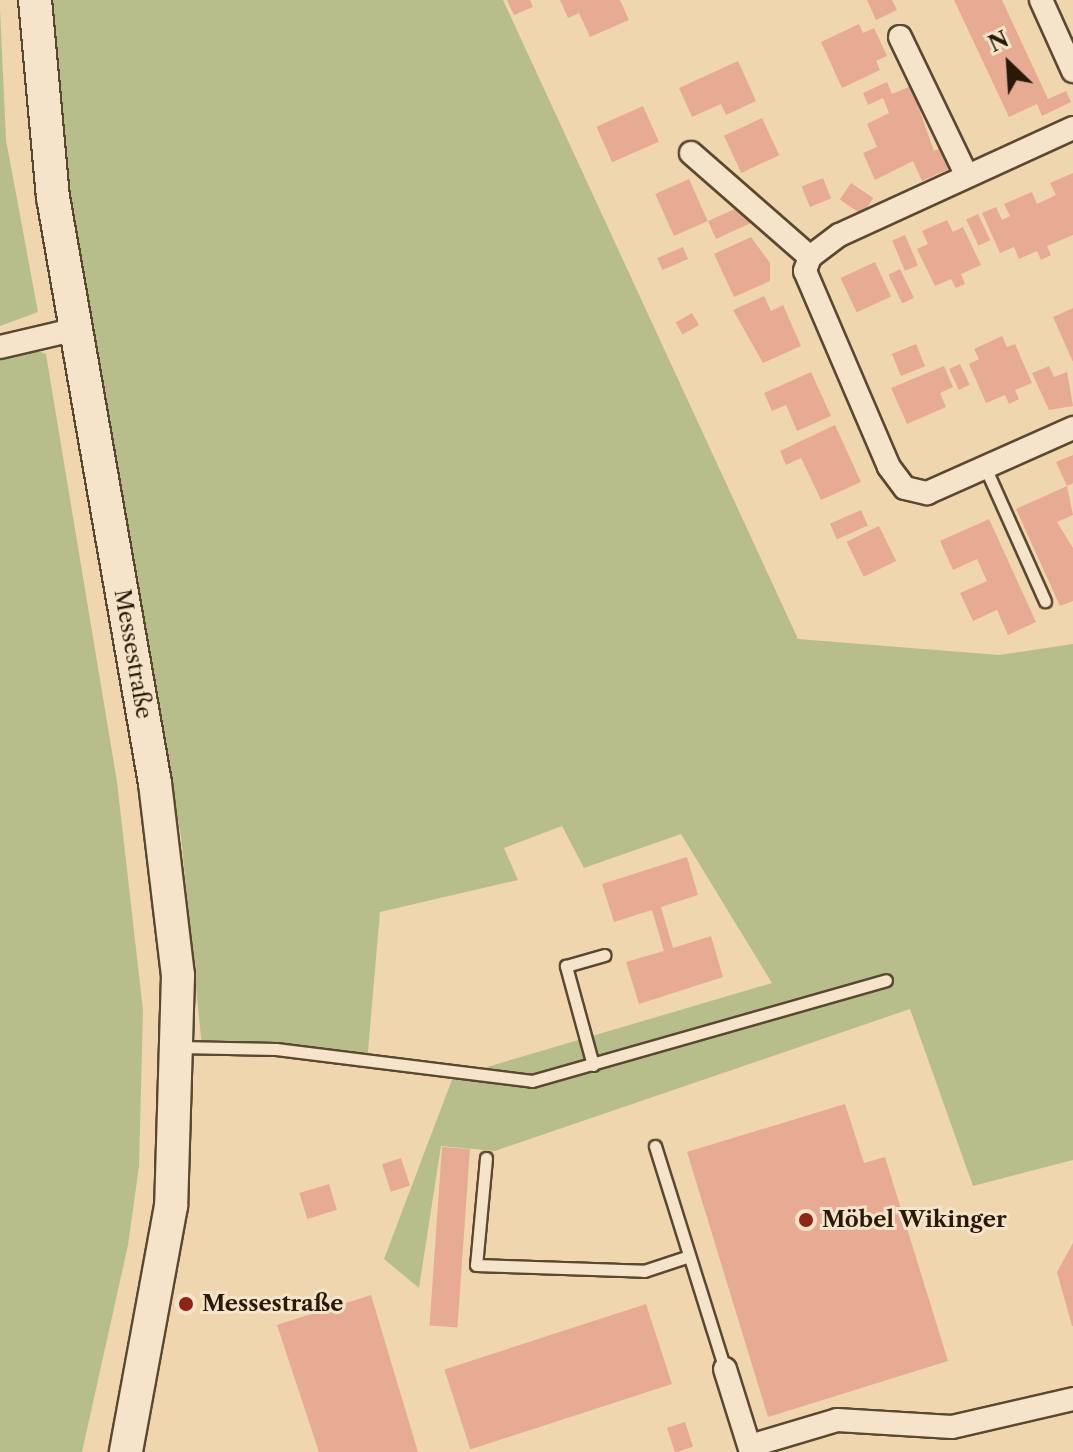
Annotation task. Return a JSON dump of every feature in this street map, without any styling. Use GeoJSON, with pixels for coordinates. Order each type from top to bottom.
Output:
{"type":"FeatureCollection","features":[{"type":"Feature","properties":{"kind":"main road","name":"Messestraße"},"geometry":{"type":"LineString","coordinates":[[35,0],[51,184],[168,873],[179,1047],[171,1206],[126,1452]]}},
{"type":"Feature","properties":{"kind":"street"},"geometry":{"type":"LineString","coordinates":[[1041,0],[1073,71]]}},
{"type":"Feature","properties":{"kind":"street"},"geometry":{"type":"LineString","coordinates":[[900,37],[967,176]]}},
{"type":"Feature","properties":{"kind":"street"},"geometry":{"type":"LineString","coordinates":[[810,257],[839,235],[1073,128]]}},
{"type":"Feature","properties":{"kind":"street"},"geometry":{"type":"LineString","coordinates":[[691,153],[810,257]]}},
{"type":"Feature","properties":{"kind":"street"},"geometry":{"type":"LineString","coordinates":[[810,257],[809,291],[889,467],[905,488],[927,493],[1073,428]]}},
{"type":"Feature","properties":{"kind":"street"},"geometry":{"type":"LineString","coordinates":[[0,347],[77,329]]}},
{"type":"Feature","properties":{"kind":"street"},"geometry":{"type":"LineString","coordinates":[[725,1369],[751,1449],[837,1420],[952,1427],[1073,1399]]}},
{"type":"Feature","properties":{"kind":"lane"},"geometry":{"type":"LineString","coordinates":[[985,467],[1045,601]]}},
{"type":"Feature","properties":{"kind":"lane"},"geometry":{"type":"LineString","coordinates":[[593,1065],[566,966],[604,955]]}},
{"type":"Feature","properties":{"kind":"lane"},"geometry":{"type":"LineString","coordinates":[[179,1047],[276,1049],[532,1081],[886,980]]}},
{"type":"Feature","properties":{"kind":"lane"},"geometry":{"type":"LineString","coordinates":[[655,1146],[725,1369]]}},
{"type":"Feature","properties":{"kind":"lane"},"geometry":{"type":"LineString","coordinates":[[486,1158],[476,1265],[644,1271],[689,1256]]}},
{"type":"Feature","properties":{"kind":"green space"},"geometry":{"type":"Polygon","coordinates":[[[53,0],[503,0],[798,639],[999,655],[1073,644],[1073,1160],[973,1186],[910,1009],[495,1151],[441,1146],[419,1288],[384,1259],[453,1077],[772,983],[681,834],[584,868],[562,826],[504,848],[518,880],[380,912],[367,1063],[276,1049],[202,1047],[181,837],[53,100],[53,0]]]}},
{"type":"Feature","properties":{"kind":"green space"},"geometry":{"type":"Polygon","coordinates":[[[0,8],[6,140],[38,312],[0,326],[0,8]]]}},
{"type":"Feature","properties":{"kind":"green space"},"geometry":{"type":"Polygon","coordinates":[[[30,348],[46,354],[117,782],[143,1010],[139,1166],[128,1245],[82,1452],[0,1452],[0,356],[30,348]]]}},
{"type":"Feature","properties":{"kind":"building"},"geometry":{"type":"Polygon","coordinates":[[[507,0],[530,0],[533,7],[514,15],[507,0]]]}},
{"type":"Feature","properties":{"kind":"building"},"geometry":{"type":"Polygon","coordinates":[[[560,0],[620,0],[629,20],[590,37],[579,13],[568,18],[560,0]]]}},
{"type":"Feature","properties":{"kind":"building"},"geometry":{"type":"Polygon","coordinates":[[[867,0],[892,0],[897,10],[876,20],[867,0]]]}},
{"type":"Feature","properties":{"kind":"building"},"geometry":{"type":"Polygon","coordinates":[[[954,0],[1002,0],[1048,99],[1066,91],[1071,102],[1042,116],[1037,104],[1009,117],[954,0]]]}},
{"type":"Feature","properties":{"kind":"building"},"geometry":{"type":"Polygon","coordinates":[[[859,24],[863,33],[874,28],[887,56],[876,61],[880,70],[842,88],[821,42],[859,24]]]}},
{"type":"Feature","properties":{"kind":"building"},"geometry":{"type":"Polygon","coordinates":[[[738,61],[756,101],[726,115],[721,104],[692,117],[679,88],[738,61]]]}},
{"type":"Feature","properties":{"kind":"building"},"geometry":{"type":"Polygon","coordinates":[[[887,82],[892,94],[911,86],[934,151],[939,149],[949,169],[922,181],[913,161],[875,180],[863,153],[877,147],[867,124],[889,113],[883,98],[868,105],[863,93],[887,82]]]}},
{"type":"Feature","properties":{"kind":"building"},"geometry":{"type":"Polygon","coordinates":[[[643,106],[659,142],[612,162],[596,127],[643,106]]]}},
{"type":"Feature","properties":{"kind":"building"},"geometry":{"type":"Polygon","coordinates":[[[762,118],[779,155],[741,173],[724,136],[762,118]]]}},
{"type":"Feature","properties":{"kind":"building"},"geometry":{"type":"Polygon","coordinates":[[[1073,173],[1073,235],[1047,246],[1051,255],[1041,260],[1037,251],[1019,259],[1014,247],[1000,253],[982,213],[996,207],[1002,220],[1010,216],[1004,204],[1032,192],[1037,204],[1056,195],[1050,183],[1073,173]]]}},
{"type":"Feature","properties":{"kind":"building"},"geometry":{"type":"Polygon","coordinates":[[[823,178],[831,198],[810,207],[802,187],[823,178]]]}},
{"type":"Feature","properties":{"kind":"building"},"geometry":{"type":"Polygon","coordinates":[[[689,179],[708,221],[674,236],[655,194],[689,179]]]}},
{"type":"Feature","properties":{"kind":"building"},"geometry":{"type":"Polygon","coordinates":[[[851,183],[873,198],[862,215],[840,200],[851,183]]]}},
{"type":"Feature","properties":{"kind":"building"},"geometry":{"type":"Polygon","coordinates":[[[735,209],[751,223],[716,239],[708,221],[735,209]]]}},
{"type":"Feature","properties":{"kind":"building"},"geometry":{"type":"Polygon","coordinates":[[[978,214],[990,240],[978,246],[966,219],[978,214]]]}},
{"type":"Feature","properties":{"kind":"building"},"geometry":{"type":"Polygon","coordinates":[[[947,220],[953,232],[963,227],[981,265],[961,274],[965,284],[956,288],[951,279],[935,286],[917,249],[928,244],[922,231],[947,220]]]}},
{"type":"Feature","properties":{"kind":"building"},"geometry":{"type":"Polygon","coordinates":[[[905,235],[918,265],[905,271],[892,240],[905,235]]]}},
{"type":"Feature","properties":{"kind":"building"},"geometry":{"type":"Polygon","coordinates":[[[751,237],[770,263],[770,281],[734,297],[714,254],[751,237]]]}},
{"type":"Feature","properties":{"kind":"building"},"geometry":{"type":"Polygon","coordinates":[[[683,247],[688,259],[662,270],[657,258],[683,247]]]}},
{"type":"Feature","properties":{"kind":"building"},"geometry":{"type":"Polygon","coordinates":[[[875,262],[891,296],[857,312],[841,278],[875,262]]]}},
{"type":"Feature","properties":{"kind":"building"},"geometry":{"type":"Polygon","coordinates":[[[900,269],[914,298],[902,303],[888,275],[900,269]]]}},
{"type":"Feature","properties":{"kind":"building"},"geometry":{"type":"Polygon","coordinates":[[[764,296],[771,311],[783,305],[801,346],[763,363],[733,310],[764,296]]]}},
{"type":"Feature","properties":{"kind":"building"},"geometry":{"type":"Polygon","coordinates":[[[1073,308],[1073,362],[1053,317],[1073,308]]]}},
{"type":"Feature","properties":{"kind":"building"},"geometry":{"type":"Polygon","coordinates":[[[692,313],[699,325],[683,335],[676,322],[692,313]]]}},
{"type":"Feature","properties":{"kind":"building"},"geometry":{"type":"Polygon","coordinates":[[[1002,336],[1007,347],[1015,344],[1032,383],[1015,390],[1019,399],[1009,404],[1005,395],[986,403],[969,364],[979,359],[974,349],[1002,336]]]}},
{"type":"Feature","properties":{"kind":"building"},"geometry":{"type":"Polygon","coordinates":[[[916,344],[925,366],[901,376],[892,354],[916,344]]]}},
{"type":"Feature","properties":{"kind":"building"},"geometry":{"type":"Polygon","coordinates":[[[960,364],[970,385],[959,390],[949,369],[960,364]]]}},
{"type":"Feature","properties":{"kind":"building"},"geometry":{"type":"Polygon","coordinates":[[[944,366],[953,387],[940,393],[946,407],[907,424],[891,388],[944,366]]]}},
{"type":"Feature","properties":{"kind":"building"},"geometry":{"type":"Polygon","coordinates":[[[1049,366],[1054,377],[1067,372],[1073,406],[1049,410],[1032,373],[1049,366]]]}},
{"type":"Feature","properties":{"kind":"building"},"geometry":{"type":"Polygon","coordinates":[[[811,372],[831,416],[797,431],[786,405],[772,411],[764,393],[811,372]]]}},
{"type":"Feature","properties":{"kind":"building"},"geometry":{"type":"Polygon","coordinates":[[[835,425],[861,482],[821,500],[801,458],[786,465],[780,451],[835,425]]]}},
{"type":"Feature","properties":{"kind":"building"},"geometry":{"type":"Polygon","coordinates":[[[1073,455],[1073,483],[1067,486],[1056,462],[1073,455]]]}},
{"type":"Feature","properties":{"kind":"building"},"geometry":{"type":"Polygon","coordinates":[[[1067,486],[1073,515],[1057,522],[1073,548],[1073,601],[1060,606],[1016,509],[1067,486]]]}},
{"type":"Feature","properties":{"kind":"building"},"geometry":{"type":"Polygon","coordinates":[[[861,510],[868,526],[837,539],[830,524],[861,510]]]}},
{"type":"Feature","properties":{"kind":"building"},"geometry":{"type":"Polygon","coordinates":[[[989,519],[1036,622],[1008,635],[997,610],[973,621],[960,593],[987,581],[977,559],[953,570],[940,541],[989,519]]]}},
{"type":"Feature","properties":{"kind":"building"},"geometry":{"type":"Polygon","coordinates":[[[879,526],[896,561],[864,577],[847,542],[879,526]]]}},
{"type":"Feature","properties":{"kind":"building"},"geometry":{"type":"Polygon","coordinates":[[[687,857],[698,895],[661,907],[673,948],[711,936],[723,977],[639,1004],[626,962],[664,951],[652,910],[614,922],[602,884],[687,857]]]}},
{"type":"Feature","properties":{"kind":"building","name":"Möbel Wikinger"},"geometry":{"type":"Polygon","coordinates":[[[845,1104],[864,1163],[885,1157],[948,1361],[768,1417],[687,1152],[845,1104]]]}},
{"type":"Feature","properties":{"kind":"building"},"geometry":{"type":"Polygon","coordinates":[[[442,1147],[470,1149],[457,1328],[430,1326],[442,1147]]]}},
{"type":"Feature","properties":{"kind":"building"},"geometry":{"type":"Polygon","coordinates":[[[401,1158],[410,1186],[391,1192],[382,1164],[401,1158]]]}},
{"type":"Feature","properties":{"kind":"building"},"geometry":{"type":"Polygon","coordinates":[[[329,1184],[337,1210],[307,1219],[299,1193],[329,1184]]]}},
{"type":"Feature","properties":{"kind":"building"},"geometry":{"type":"Polygon","coordinates":[[[1073,1243],[1073,1326],[1072,1326],[1057,1272],[1073,1243]]]}},
{"type":"Feature","properties":{"kind":"building"},"geometry":{"type":"Polygon","coordinates":[[[371,1295],[418,1452],[319,1452],[277,1325],[371,1295]]]}},
{"type":"Feature","properties":{"kind":"building"},"geometry":{"type":"Polygon","coordinates":[[[646,1304],[672,1384],[470,1449],[444,1370],[646,1304]]]}},
{"type":"Feature","properties":{"kind":"building"},"geometry":{"type":"Polygon","coordinates":[[[685,1422],[693,1447],[675,1452],[667,1428],[685,1422]]]}},
{"type":"Feature","properties":{"kind":"place","name":"Möbel Wikinger"},"geometry":{"type":"Point","coordinates":[806,1220]}},
{"type":"Feature","properties":{"kind":"place","name":"Messestraße"},"geometry":{"type":"Point","coordinates":[186,1304]}}]}
